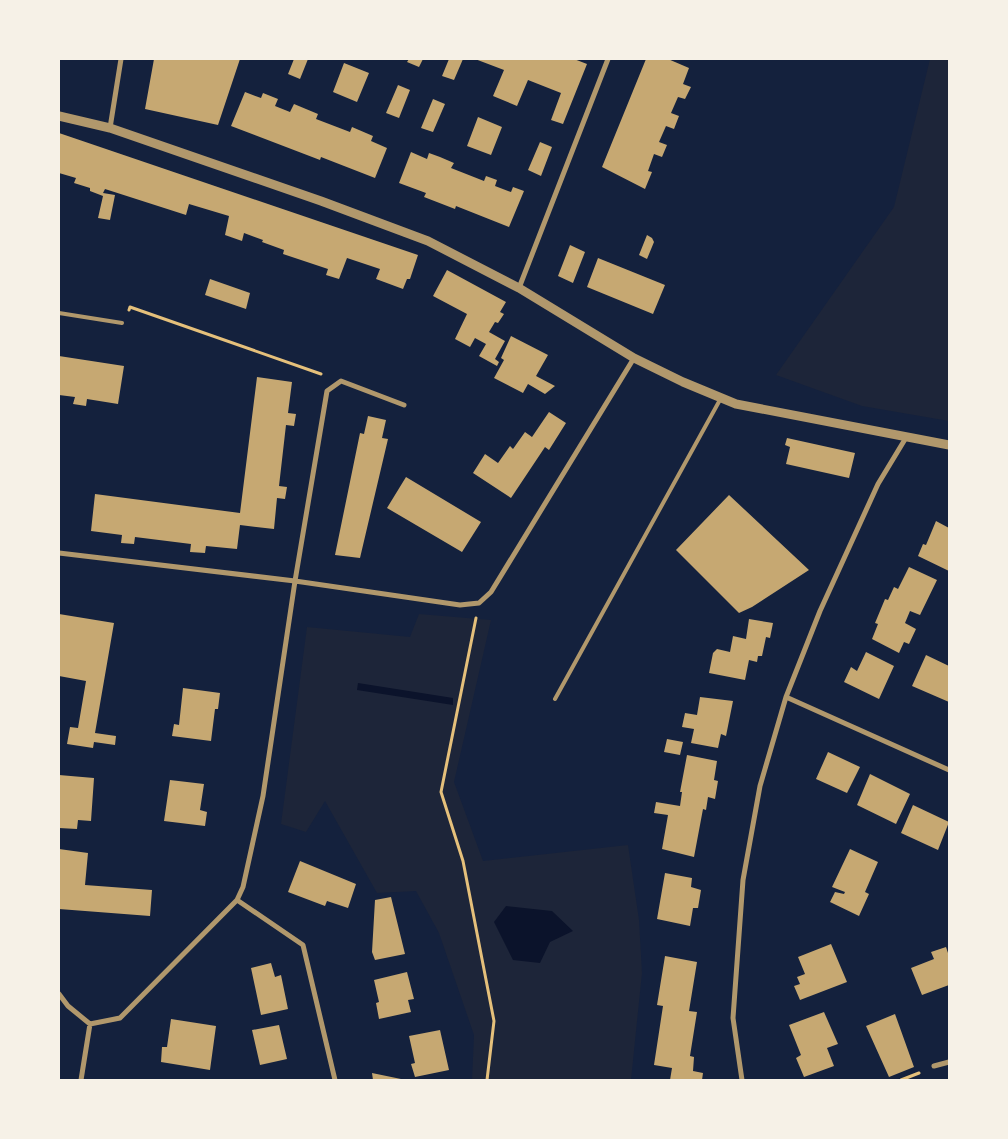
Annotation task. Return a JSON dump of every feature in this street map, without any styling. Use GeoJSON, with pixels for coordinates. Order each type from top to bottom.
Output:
{"type":"FeatureCollection","features":[{"type":"Feature","properties":{"kind":"street"},"geometry":{"type":"LineString","coordinates":[[110,128],[121,59]]}},
{"type":"Feature","properties":{"kind":"street"},"geometry":{"type":"LineString","coordinates":[[519,288],[608,59]]}},
{"type":"Feature","properties":{"kind":"street"},"geometry":{"type":"LineString","coordinates":[[59,116],[110,128],[321,201],[428,241],[519,288],[634,358],[736,404],[949,445]]}},
{"type":"Feature","properties":{"kind":"street"},"geometry":{"type":"LineString","coordinates":[[59,553],[295,580],[460,606],[479,603],[491,592],[634,358]]}},
{"type":"Feature","properties":{"kind":"street"},"geometry":{"type":"LineString","coordinates":[[90,1024],[120,1018],[237,900],[243,887],[263,796],[295,580],[327,391],[341,381],[404,405]]}},
{"type":"Feature","properties":{"kind":"street"},"geometry":{"type":"LineString","coordinates":[[742,1080],[733,1018],[742,880],[760,786],[786,697],[820,610],[878,484],[907,436]]}},
{"type":"Feature","properties":{"kind":"street"},"geometry":{"type":"LineString","coordinates":[[786,697],[949,770]]}},
{"type":"Feature","properties":{"kind":"street"},"geometry":{"type":"LineString","coordinates":[[237,900],[304,945],[335,1080]]}},
{"type":"Feature","properties":{"kind":"street"},"geometry":{"type":"LineString","coordinates":[[59,994],[68,1006],[90,1024]]}},
{"type":"Feature","properties":{"kind":"street"},"geometry":{"type":"LineString","coordinates":[[81,1080],[90,1024]]}},
{"type":"Feature","properties":{"kind":"street"},"geometry":{"type":"LineString","coordinates":[[934,1066],[949,1062]]}},
{"type":"Feature","properties":{"kind":"lane"},"geometry":{"type":"LineString","coordinates":[[59,313],[122,323]]}},
{"type":"Feature","properties":{"kind":"lane"},"geometry":{"type":"LineString","coordinates":[[555,699],[721,398]]}},
{"type":"Feature","properties":{"kind":"path"},"geometry":{"type":"LineString","coordinates":[[122,323],[130,307],[341,381]]}},
{"type":"Feature","properties":{"kind":"path"},"geometry":{"type":"LineString","coordinates":[[479,603],[441,792],[462,861],[494,1021],[487,1080]]}},
{"type":"Feature","properties":{"kind":"shaded area"},"geometry":{"type":"Polygon","coordinates":[[[930,59],[949,59],[949,421],[862,406],[776,375],[894,207],[930,59]]]}},
{"type":"Feature","properties":{"kind":"shaded area"},"geometry":{"type":"Polygon","coordinates":[[[419,614],[491,620],[454,782],[483,861],[628,845],[639,920],[642,973],[631,1080],[472,1080],[474,1035],[439,933],[416,891],[377,893],[325,801],[306,832],[281,824],[307,627],[410,637],[419,614]]]}},
{"type":"Feature","properties":{"kind":"shaded area"},"geometry":{"type":"Polygon","coordinates":[[[358,683],[453,698],[453,705],[357,690],[358,683]]]}},
{"type":"Feature","properties":{"kind":"shaded area"},"geometry":{"type":"Polygon","coordinates":[[[506,906],[552,911],[573,931],[550,942],[540,963],[513,960],[494,922],[506,906]]]}},
{"type":"Feature","properties":{"kind":"building"},"geometry":{"type":"Polygon","coordinates":[[[154,59],[240,59],[218,125],[145,109],[154,59]]]}},
{"type":"Feature","properties":{"kind":"building"},"geometry":{"type":"Polygon","coordinates":[[[294,59],[308,59],[300,79],[288,74],[294,59]]]}},
{"type":"Feature","properties":{"kind":"building"},"geometry":{"type":"Polygon","coordinates":[[[409,59],[423,59],[419,67],[407,62],[409,59]]]}},
{"type":"Feature","properties":{"kind":"building"},"geometry":{"type":"Polygon","coordinates":[[[449,59],[463,59],[454,80],[442,76],[449,59]]]}},
{"type":"Feature","properties":{"kind":"building"},"geometry":{"type":"Polygon","coordinates":[[[475,59],[574,59],[587,64],[563,124],[551,120],[561,93],[528,80],[517,106],[493,96],[504,70],[475,59]]]}},
{"type":"Feature","properties":{"kind":"building"},"geometry":{"type":"Polygon","coordinates":[[[646,59],[668,59],[689,68],[683,84],[691,87],[685,99],[678,97],[671,113],[679,116],[674,129],[666,126],[659,142],[667,145],[662,157],[654,154],[648,171],[652,172],[645,189],[602,167],[646,59]]]}},
{"type":"Feature","properties":{"kind":"building"},"geometry":{"type":"Polygon","coordinates":[[[344,63],[369,73],[357,102],[333,92],[344,63]]]}},
{"type":"Feature","properties":{"kind":"building"},"geometry":{"type":"Polygon","coordinates":[[[398,85],[410,90],[399,118],[386,113],[398,85]]]}},
{"type":"Feature","properties":{"kind":"building"},"geometry":{"type":"Polygon","coordinates":[[[245,92],[261,98],[263,93],[278,99],[275,106],[290,112],[294,104],[318,114],[316,119],[350,132],[352,127],[373,136],[371,141],[387,148],[375,178],[321,157],[320,160],[231,126],[245,92]]]}},
{"type":"Feature","properties":{"kind":"building"},"geometry":{"type":"Polygon","coordinates":[[[433,99],[445,104],[433,132],[421,128],[433,99]]]}},
{"type":"Feature","properties":{"kind":"building"},"geometry":{"type":"Polygon","coordinates":[[[478,117],[502,127],[491,155],[467,146],[478,117]]]}},
{"type":"Feature","properties":{"kind":"building"},"geometry":{"type":"Polygon","coordinates":[[[59,133],[418,255],[410,279],[407,279],[403,289],[376,279],[380,269],[347,258],[339,279],[326,275],[328,269],[283,254],[284,250],[262,242],[263,240],[244,233],[242,241],[225,235],[229,216],[189,204],[186,215],[105,189],[103,193],[115,195],[110,220],[98,218],[103,196],[90,191],[90,188],[74,183],[76,178],[59,173],[59,133]]]}},
{"type":"Feature","properties":{"kind":"building"},"geometry":{"type":"Polygon","coordinates":[[[540,142],[552,147],[541,176],[528,170],[540,142]]]}},
{"type":"Feature","properties":{"kind":"building"},"geometry":{"type":"Polygon","coordinates":[[[411,152],[427,159],[429,153],[440,157],[454,163],[451,168],[484,181],[486,176],[497,180],[495,186],[511,192],[513,187],[524,191],[509,227],[456,206],[455,209],[424,197],[426,193],[399,183],[411,152]]]}},
{"type":"Feature","properties":{"kind":"building"},"geometry":{"type":"Polygon","coordinates":[[[647,235],[654,242],[647,259],[639,255],[647,235]]]}},
{"type":"Feature","properties":{"kind":"building"},"geometry":{"type":"Polygon","coordinates":[[[570,245],[585,252],[573,283],[558,276],[570,245]]]}},
{"type":"Feature","properties":{"kind":"building"},"geometry":{"type":"Polygon","coordinates":[[[598,258],[665,285],[653,314],[587,287],[598,258]]]}},
{"type":"Feature","properties":{"kind":"building"},"geometry":{"type":"Polygon","coordinates":[[[447,270],[506,302],[500,312],[504,314],[498,323],[495,322],[489,332],[505,341],[495,359],[499,362],[497,366],[479,356],[486,344],[475,338],[470,347],[455,339],[467,314],[433,296],[447,270]]]}},
{"type":"Feature","properties":{"kind":"building"},"geometry":{"type":"Polygon","coordinates":[[[210,279],[250,293],[246,309],[205,295],[210,279]]]}},
{"type":"Feature","properties":{"kind":"building"},"geometry":{"type":"Polygon","coordinates":[[[511,336],[548,355],[536,376],[555,386],[545,394],[528,384],[523,393],[494,378],[504,360],[501,358],[511,336]]]}},
{"type":"Feature","properties":{"kind":"building"},"geometry":{"type":"Polygon","coordinates":[[[59,356],[124,366],[118,404],[87,399],[86,406],[73,404],[75,397],[59,395],[59,356]]]}},
{"type":"Feature","properties":{"kind":"building"},"geometry":{"type":"Polygon","coordinates":[[[257,377],[292,382],[288,413],[296,414],[294,426],[286,425],[279,486],[287,487],[285,499],[277,498],[274,529],[240,525],[237,549],[206,546],[205,553],[190,552],[191,544],[135,537],[134,544],[121,543],[122,535],[91,531],[95,494],[240,513],[257,377]]]}},
{"type":"Feature","properties":{"kind":"building"},"geometry":{"type":"Polygon","coordinates":[[[549,412],[566,423],[549,450],[545,447],[511,498],[473,473],[485,454],[498,463],[510,446],[513,449],[525,432],[532,437],[549,412]]]}},
{"type":"Feature","properties":{"kind":"building"},"geometry":{"type":"Polygon","coordinates":[[[368,416],[386,420],[382,438],[388,439],[360,558],[335,555],[360,433],[364,434],[368,416]]]}},
{"type":"Feature","properties":{"kind":"building"},"geometry":{"type":"Polygon","coordinates":[[[787,438],[855,453],[849,478],[786,464],[790,447],[785,445],[787,438]]]}},
{"type":"Feature","properties":{"kind":"building"},"geometry":{"type":"Polygon","coordinates":[[[406,477],[481,522],[462,552],[387,508],[406,477]]]}},
{"type":"Feature","properties":{"kind":"building"},"geometry":{"type":"Polygon","coordinates":[[[729,495],[809,570],[752,607],[739,613],[676,550],[729,495]]]}},
{"type":"Feature","properties":{"kind":"building"},"geometry":{"type":"Polygon","coordinates":[[[936,521],[949,528],[949,571],[918,556],[923,544],[926,545],[936,521]]]}},
{"type":"Feature","properties":{"kind":"building"},"geometry":{"type":"Polygon","coordinates":[[[909,567],[937,580],[920,615],[910,611],[905,623],[916,629],[909,644],[904,642],[899,653],[872,639],[878,624],[875,623],[885,599],[888,600],[894,587],[898,589],[909,567]]]}},
{"type":"Feature","properties":{"kind":"building"},"geometry":{"type":"Polygon","coordinates":[[[59,614],[114,623],[95,733],[116,736],[115,745],[94,742],[93,748],[67,744],[70,727],[78,728],[86,681],[59,676],[59,614]]]}},
{"type":"Feature","properties":{"kind":"building"},"geometry":{"type":"Polygon","coordinates":[[[749,619],[773,623],[770,638],[766,637],[762,656],[758,656],[757,662],[749,660],[745,680],[709,673],[713,653],[717,649],[730,652],[733,636],[746,639],[749,619]]]}},
{"type":"Feature","properties":{"kind":"building"},"geometry":{"type":"Polygon","coordinates":[[[866,652],[894,666],[879,699],[844,682],[851,667],[857,671],[866,652]]]}},
{"type":"Feature","properties":{"kind":"building"},"geometry":{"type":"Polygon","coordinates":[[[926,655],[949,666],[949,702],[912,686],[926,655]]]}},
{"type":"Feature","properties":{"kind":"building"},"geometry":{"type":"Polygon","coordinates":[[[183,688],[220,693],[218,709],[215,709],[211,741],[172,736],[174,724],[179,725],[183,688]]]}},
{"type":"Feature","properties":{"kind":"building"},"geometry":{"type":"Polygon","coordinates":[[[700,697],[733,701],[726,736],[721,734],[718,748],[691,743],[694,729],[682,727],[685,713],[697,715],[700,697]]]}},
{"type":"Feature","properties":{"kind":"building"},"geometry":{"type":"Polygon","coordinates":[[[667,739],[683,742],[680,755],[664,752],[667,739]]]}},
{"type":"Feature","properties":{"kind":"building"},"geometry":{"type":"Polygon","coordinates":[[[828,752],[860,767],[847,793],[816,779],[828,752]]]}},
{"type":"Feature","properties":{"kind":"building"},"geometry":{"type":"Polygon","coordinates":[[[687,755],[717,761],[714,780],[718,781],[715,799],[708,797],[706,810],[703,809],[694,857],[662,849],[668,815],[654,813],[656,802],[680,806],[682,792],[680,792],[687,755]]]}},
{"type":"Feature","properties":{"kind":"building"},"geometry":{"type":"Polygon","coordinates":[[[870,774],[910,794],[896,824],[857,805],[870,774]]]}},
{"type":"Feature","properties":{"kind":"building"},"geometry":{"type":"Polygon","coordinates":[[[59,775],[94,778],[91,821],[78,820],[77,829],[59,828],[59,775]]]}},
{"type":"Feature","properties":{"kind":"building"},"geometry":{"type":"Polygon","coordinates":[[[170,780],[204,784],[200,810],[207,812],[205,826],[164,821],[170,780]]]}},
{"type":"Feature","properties":{"kind":"building"},"geometry":{"type":"Polygon","coordinates":[[[913,805],[949,822],[938,850],[901,833],[913,805]]]}},
{"type":"Feature","properties":{"kind":"building"},"geometry":{"type":"Polygon","coordinates":[[[59,849],[88,853],[85,885],[152,890],[150,916],[59,909],[59,849]]]}},
{"type":"Feature","properties":{"kind":"building"},"geometry":{"type":"Polygon","coordinates":[[[850,849],[878,862],[865,892],[869,894],[859,916],[830,902],[835,892],[844,894],[845,892],[832,887],[850,849]]]}},
{"type":"Feature","properties":{"kind":"building"},"geometry":{"type":"Polygon","coordinates":[[[300,861],[356,884],[348,908],[327,901],[325,906],[288,892],[300,861]]]}},
{"type":"Feature","properties":{"kind":"building"},"geometry":{"type":"Polygon","coordinates":[[[665,873],[692,878],[691,887],[701,890],[698,908],[693,908],[690,926],[657,919],[665,873]]]}},
{"type":"Feature","properties":{"kind":"building"},"geometry":{"type":"Polygon","coordinates":[[[391,897],[405,954],[375,960],[372,952],[375,900],[391,897]]]}},
{"type":"Feature","properties":{"kind":"building"},"geometry":{"type":"Polygon","coordinates":[[[831,944],[847,982],[800,1000],[794,986],[800,984],[797,977],[805,974],[798,957],[831,944]]]}},
{"type":"Feature","properties":{"kind":"building"},"geometry":{"type":"Polygon","coordinates":[[[946,947],[949,956],[949,985],[922,995],[911,968],[934,959],[931,952],[946,947]]]}},
{"type":"Feature","properties":{"kind":"building"},"geometry":{"type":"Polygon","coordinates":[[[665,956],[697,962],[689,1011],[697,1012],[690,1056],[694,1057],[693,1071],[703,1073],[702,1080],[670,1080],[672,1068],[654,1065],[663,1006],[657,1005],[665,956]]]}},
{"type":"Feature","properties":{"kind":"building"},"geometry":{"type":"Polygon","coordinates":[[[271,963],[275,977],[281,975],[288,1009],[261,1015],[251,968],[271,963]]]}},
{"type":"Feature","properties":{"kind":"building"},"geometry":{"type":"Polygon","coordinates":[[[407,972],[414,999],[408,1000],[411,1012],[379,1019],[376,1003],[379,1002],[374,980],[407,972]]]}},
{"type":"Feature","properties":{"kind":"building"},"geometry":{"type":"Polygon","coordinates":[[[824,1012],[838,1044],[827,1048],[834,1066],[804,1077],[796,1058],[801,1055],[789,1025],[824,1012]]]}},
{"type":"Feature","properties":{"kind":"building"},"geometry":{"type":"Polygon","coordinates":[[[895,1014],[914,1067],[889,1077],[866,1026],[895,1014]]]}},
{"type":"Feature","properties":{"kind":"building"},"geometry":{"type":"Polygon","coordinates":[[[171,1019],[216,1026],[210,1070],[161,1062],[162,1047],[167,1047],[171,1019]]]}},
{"type":"Feature","properties":{"kind":"building"},"geometry":{"type":"Polygon","coordinates":[[[279,1025],[287,1059],[260,1065],[252,1030],[279,1025]]]}},
{"type":"Feature","properties":{"kind":"building"},"geometry":{"type":"Polygon","coordinates":[[[440,1030],[449,1070],[415,1077],[411,1064],[415,1063],[409,1036],[440,1030]]]}},
{"type":"Feature","properties":{"kind":"building"},"geometry":{"type":"Polygon","coordinates":[[[372,1073],[401,1079],[401,1080],[373,1080],[372,1073]]]}}]}
